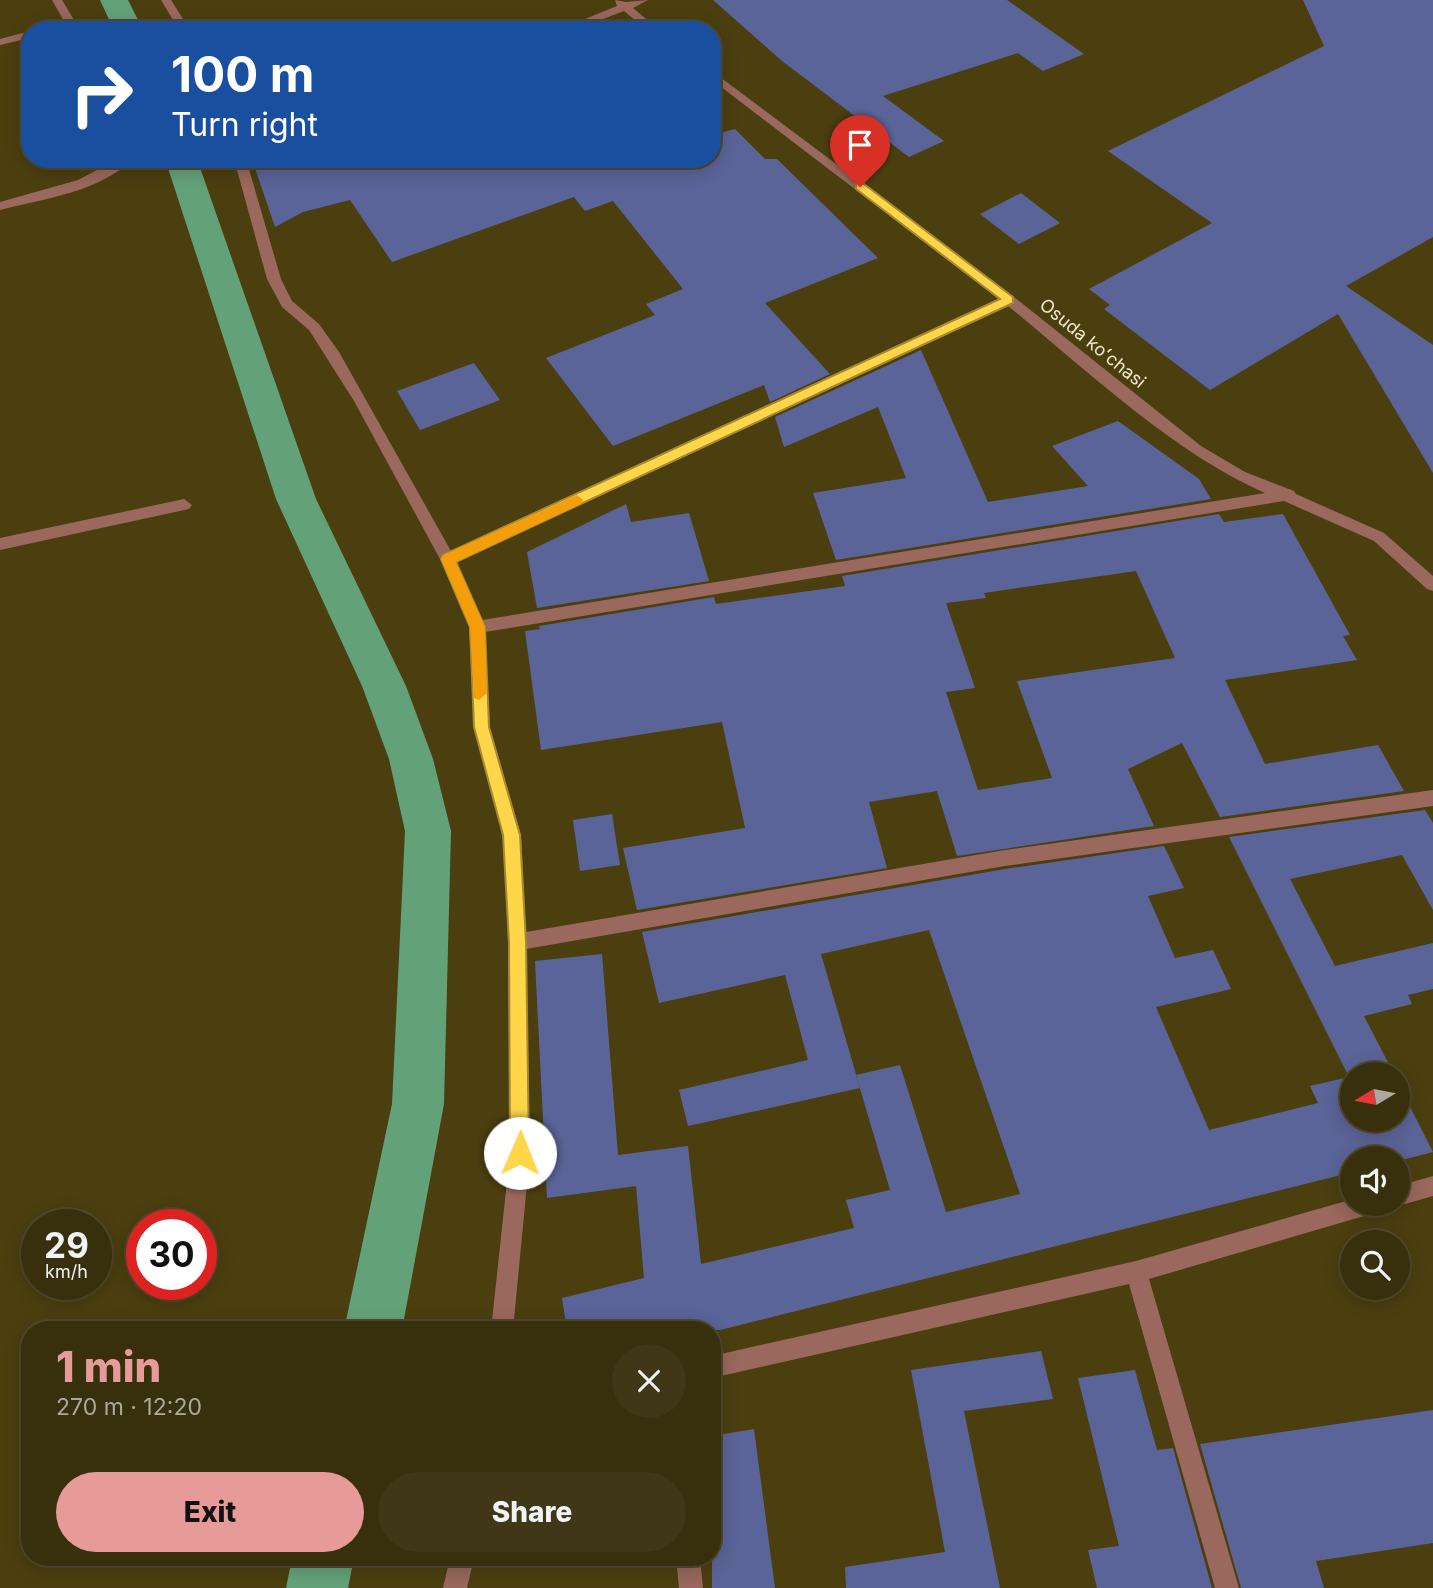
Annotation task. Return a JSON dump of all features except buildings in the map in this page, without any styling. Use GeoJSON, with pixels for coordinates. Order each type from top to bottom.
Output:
{"type":"FeatureCollection","features":[{"type":"Feature","properties":{"kind":"street"},"geometry":{"type":"LineString","coordinates":[[57,0],[70,21]]}},
{"type":"Feature","properties":{"kind":"street"},"geometry":{"type":"LineString","coordinates":[[166,0],[179,21]]}},
{"type":"Feature","properties":{"kind":"street"},"geometry":{"type":"LineString","coordinates":[[583,21],[621,4],[643,0]]}},
{"type":"Feature","properties":{"kind":"street"},"geometry":{"type":"LineString","coordinates":[[621,4],[643,21]]}},
{"type":"Feature","properties":{"kind":"street"},"geometry":{"type":"LineString","coordinates":[[0,42],[21,36]]}},
{"type":"Feature","properties":{"kind":"street","name":"Osuda koʻchasi"},"geometry":{"type":"LineString","coordinates":[[721,81],[1009,300],[1196,450],[1240,476],[1289,495],[1379,537],[1433,585]]}},
{"type":"Feature","properties":{"kind":"street"},"geometry":{"type":"LineString","coordinates":[[0,206],[82,182],[113,168]]}},
{"type":"Feature","properties":{"kind":"street"},"geometry":{"type":"LineString","coordinates":[[243,168],[274,279],[287,304],[314,327],[334,355],[448,559],[477,627],[481,727],[512,835],[517,942],[520,1153],[503,1321]]}},
{"type":"Feature","properties":{"kind":"street"},"geometry":{"type":"LineString","coordinates":[[448,559],[1009,300]]}},
{"type":"Feature","properties":{"kind":"street"},"geometry":{"type":"LineString","coordinates":[[477,627],[1289,495]]}},
{"type":"Feature","properties":{"kind":"street"},"geometry":{"type":"LineString","coordinates":[[0,544],[184,505]]}},
{"type":"Feature","properties":{"kind":"street"},"geometry":{"type":"LineString","coordinates":[[517,942],[1004,858],[1433,798]]}},
{"type":"Feature","properties":{"kind":"street"},"geometry":{"type":"LineString","coordinates":[[1410,1193],[1433,1186]]}},
{"type":"Feature","properties":{"kind":"street"},"geometry":{"type":"LineString","coordinates":[[721,1365],[1136,1272],[1340,1213]]}},
{"type":"Feature","properties":{"kind":"street"},"geometry":{"type":"LineString","coordinates":[[1136,1272],[1227,1588]]}},
{"type":"Feature","properties":{"kind":"street"},"geometry":{"type":"LineString","coordinates":[[455,1588],[460,1566]]}},
{"type":"Feature","properties":{"kind":"street"},"geometry":{"type":"LineString","coordinates":[[689,1566],[691,1588]]}},
{"type":"Feature","properties":{"kind":"waterway"},"geometry":{"type":"LineString","coordinates":[[114,0],[124,21]]}},
{"type":"Feature","properties":{"kind":"waterway"},"geometry":{"type":"LineString","coordinates":[[184,168],[296,499],[384,686],[411,759],[428,831],[418,1104],[375,1321]]}},
{"type":"Feature","properties":{"kind":"waterway"},"geometry":{"type":"LineString","coordinates":[[317,1588],[321,1566]]}},
{"type":"Feature","properties":{"kind":"slow traffic"},"geometry":{"type":"LineString","coordinates":[[479,693],[477,627],[448,559],[577,500]]}},
{"type":"Feature","properties":{"kind":"route"},"geometry":{"type":"LineString","coordinates":[[520,1153],[521,1094],[512,835],[481,727],[477,627],[448,559],[1009,300],[860,187]]}}]}
